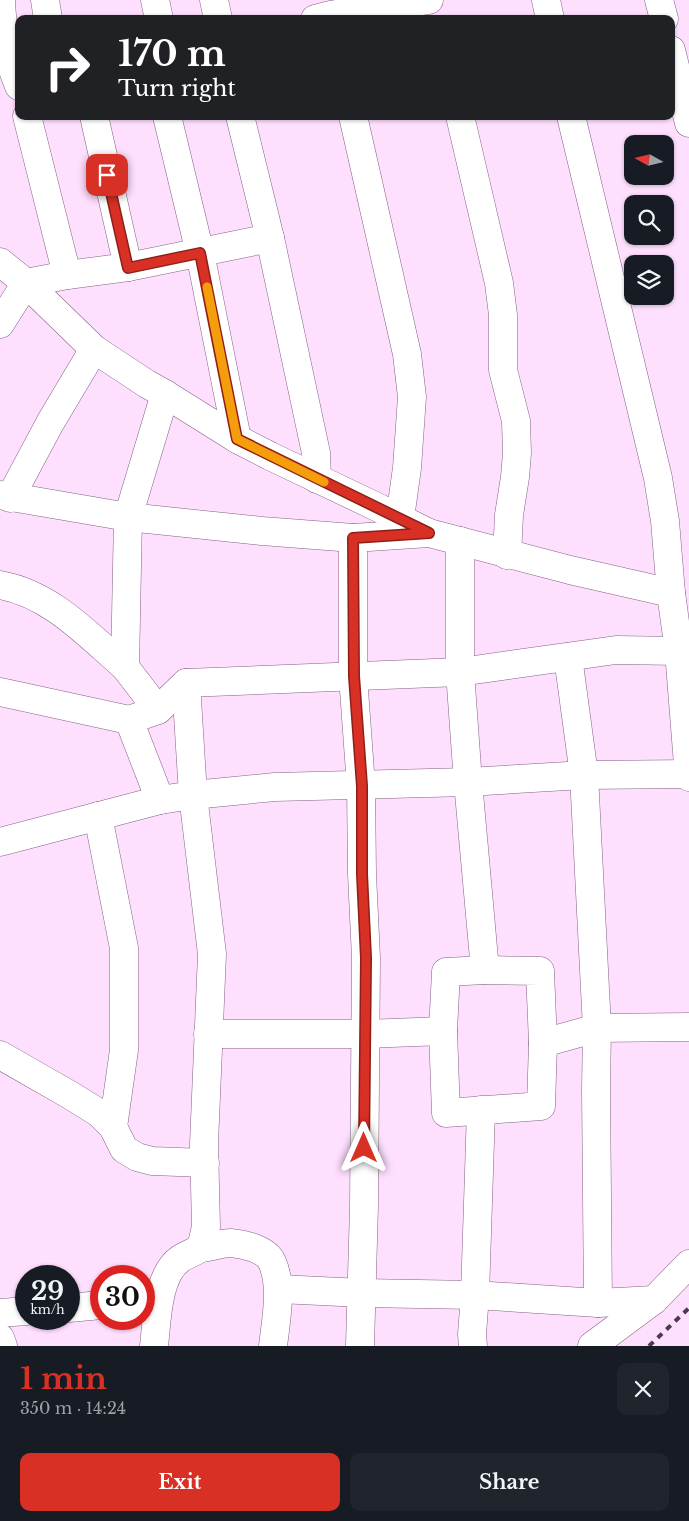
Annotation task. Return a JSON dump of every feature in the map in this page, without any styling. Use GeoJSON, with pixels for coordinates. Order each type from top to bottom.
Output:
{"type":"FeatureCollection","features":[{"type":"Feature","properties":{"kind":"street"},"geometry":{"type":"LineString","coordinates":[[1,0],[12,68],[15,76]]}},
{"type":"Feature","properties":{"kind":"street"},"geometry":{"type":"LineString","coordinates":[[45,0],[47,15]]}},
{"type":"Feature","properties":{"kind":"street"},"geometry":{"type":"LineString","coordinates":[[155,0],[158,15]]}},
{"type":"Feature","properties":{"kind":"street"},"geometry":{"type":"LineString","coordinates":[[214,0],[217,15]]}},
{"type":"Feature","properties":{"kind":"street"},"geometry":{"type":"LineString","coordinates":[[326,13],[430,0],[435,15]]}},
{"type":"Feature","properties":{"kind":"street"},"geometry":{"type":"LineString","coordinates":[[546,0],[549,15]]}},
{"type":"Feature","properties":{"kind":"street"},"geometry":{"type":"LineString","coordinates":[[659,0],[663,15]]}},
{"type":"Feature","properties":{"kind":"street"},"geometry":{"type":"LineString","coordinates":[[675,66],[689,123]]}},
{"type":"Feature","properties":{"kind":"street"},"geometry":{"type":"LineString","coordinates":[[0,95],[15,93]]}},
{"type":"Feature","properties":{"kind":"street"},"geometry":{"type":"LineString","coordinates":[[28,120],[67,275]]}},
{"type":"Feature","properties":{"kind":"street"},"geometry":{"type":"LineString","coordinates":[[95,120],[128,268]]}},
{"type":"Feature","properties":{"kind":"street"},"geometry":{"type":"LineString","coordinates":[[168,120],[200,253],[237,439]]}},
{"type":"Feature","properties":{"kind":"street"},"geometry":{"type":"LineString","coordinates":[[241,120],[270,238],[316,453],[317,479]]}},
{"type":"Feature","properties":{"kind":"street"},"geometry":{"type":"LineString","coordinates":[[354,120],[408,363],[412,397],[407,468],[400,518]]}},
{"type":"Feature","properties":{"kind":"street"},"geometry":{"type":"LineString","coordinates":[[461,120],[499,283],[503,314],[503,370],[516,421],[515,477],[509,515],[507,555]]}},
{"type":"Feature","properties":{"kind":"street"},"geometry":{"type":"LineString","coordinates":[[0,842],[160,800],[275,787],[468,782],[584,775],[689,776],[681,634],[671,592],[665,521],[658,478],[571,120]]}},
{"type":"Feature","properties":{"kind":"street"},"geometry":{"type":"LineString","coordinates":[[0,324],[26,283],[67,275],[128,268],[270,238]]}},
{"type":"Feature","properties":{"kind":"street"},"geometry":{"type":"LineString","coordinates":[[0,262],[26,283],[94,348],[147,384],[237,439],[317,479],[429,533],[507,555],[671,592]]}},
{"type":"Feature","properties":{"kind":"street"},"geometry":{"type":"LineString","coordinates":[[94,348],[5,496],[128,517],[262,531],[353,538],[429,533]]}},
{"type":"Feature","properties":{"kind":"street"},"geometry":{"type":"LineString","coordinates":[[125,667],[128,517],[165,394]]}},
{"type":"Feature","properties":{"kind":"street"},"geometry":{"type":"LineString","coordinates":[[353,538],[354,676],[362,786],[362,874],[366,958],[364,1206],[360,1346]]}},
{"type":"Feature","properties":{"kind":"street"},"geometry":{"type":"LineString","coordinates":[[460,541],[460,672],[485,970]]}},
{"type":"Feature","properties":{"kind":"street"},"geometry":{"type":"LineString","coordinates":[[0,585],[38,599],[68,617],[125,667],[158,710]]}},
{"type":"Feature","properties":{"kind":"street"},"geometry":{"type":"LineString","coordinates":[[0,692],[129,720],[158,710],[186,683],[460,672],[616,650],[681,634]]}},
{"type":"Feature","properties":{"kind":"street"},"geometry":{"type":"LineString","coordinates":[[568,657],[584,775],[597,1028],[598,1303]]}},
{"type":"Feature","properties":{"kind":"street"},"geometry":{"type":"LineString","coordinates":[[186,683],[193,795],[212,954],[205,1163],[206,1227],[201,1248]]}},
{"type":"Feature","properties":{"kind":"street"},"geometry":{"type":"LineString","coordinates":[[129,720],[160,800]]}},
{"type":"Feature","properties":{"kind":"street"},"geometry":{"type":"LineString","coordinates":[[98,816],[124,948],[124,1050],[113,1126]]}},
{"type":"Feature","properties":{"kind":"street"},"geometry":{"type":"LineString","coordinates":[[485,970],[540,971],[543,1043],[541,1106],[446,1112],[443,1031],[446,972],[485,970]]}},
{"type":"Feature","properties":{"kind":"street"},"geometry":{"type":"LineString","coordinates":[[543,1043],[597,1028],[689,1027]]}},
{"type":"Feature","properties":{"kind":"street"},"geometry":{"type":"LineString","coordinates":[[208,1034],[365,1034],[443,1031]]}},
{"type":"Feature","properties":{"kind":"street"},"geometry":{"type":"LineString","coordinates":[[0,1055],[98,1113],[113,1126],[124,1149],[136,1157],[152,1161],[205,1163]]}},
{"type":"Feature","properties":{"kind":"street"},"geometry":{"type":"LineString","coordinates":[[473,1346],[481,1110]]}},
{"type":"Feature","properties":{"kind":"street"},"geometry":{"type":"LineString","coordinates":[[155,1295],[168,1272],[179,1260],[201,1248],[230,1243],[248,1246],[263,1253],[272,1261],[279,1289],[273,1346]]}},
{"type":"Feature","properties":{"kind":"street"},"geometry":{"type":"LineString","coordinates":[[592,1346],[654,1300],[689,1264]]}},
{"type":"Feature","properties":{"kind":"street"},"geometry":{"type":"LineString","coordinates":[[279,1289],[475,1296],[598,1303],[654,1300]]}},
{"type":"Feature","properties":{"kind":"street"},"geometry":{"type":"LineString","coordinates":[[0,1313],[15,1312]]}},
{"type":"Feature","properties":{"kind":"street"},"geometry":{"type":"LineString","coordinates":[[153,1330],[154,1346]]}},
{"type":"Feature","properties":{"kind":"street"},"geometry":{"type":"LineString","coordinates":[[0,1338],[3,1346]]}},
{"type":"Feature","properties":{"kind":"railway"},"geometry":{"type":"LineString","coordinates":[[649,1346],[689,1308]]}},
{"type":"Feature","properties":{"kind":"slow traffic"},"geometry":{"type":"LineString","coordinates":[[207,287],[237,439],[324,482]]}},
{"type":"Feature","properties":{"kind":"route"},"geometry":{"type":"LineString","coordinates":[[107,175],[128,268],[200,253],[237,439],[429,533],[353,538],[354,676],[362,786],[362,874],[366,958],[364,1148]]}}]}
